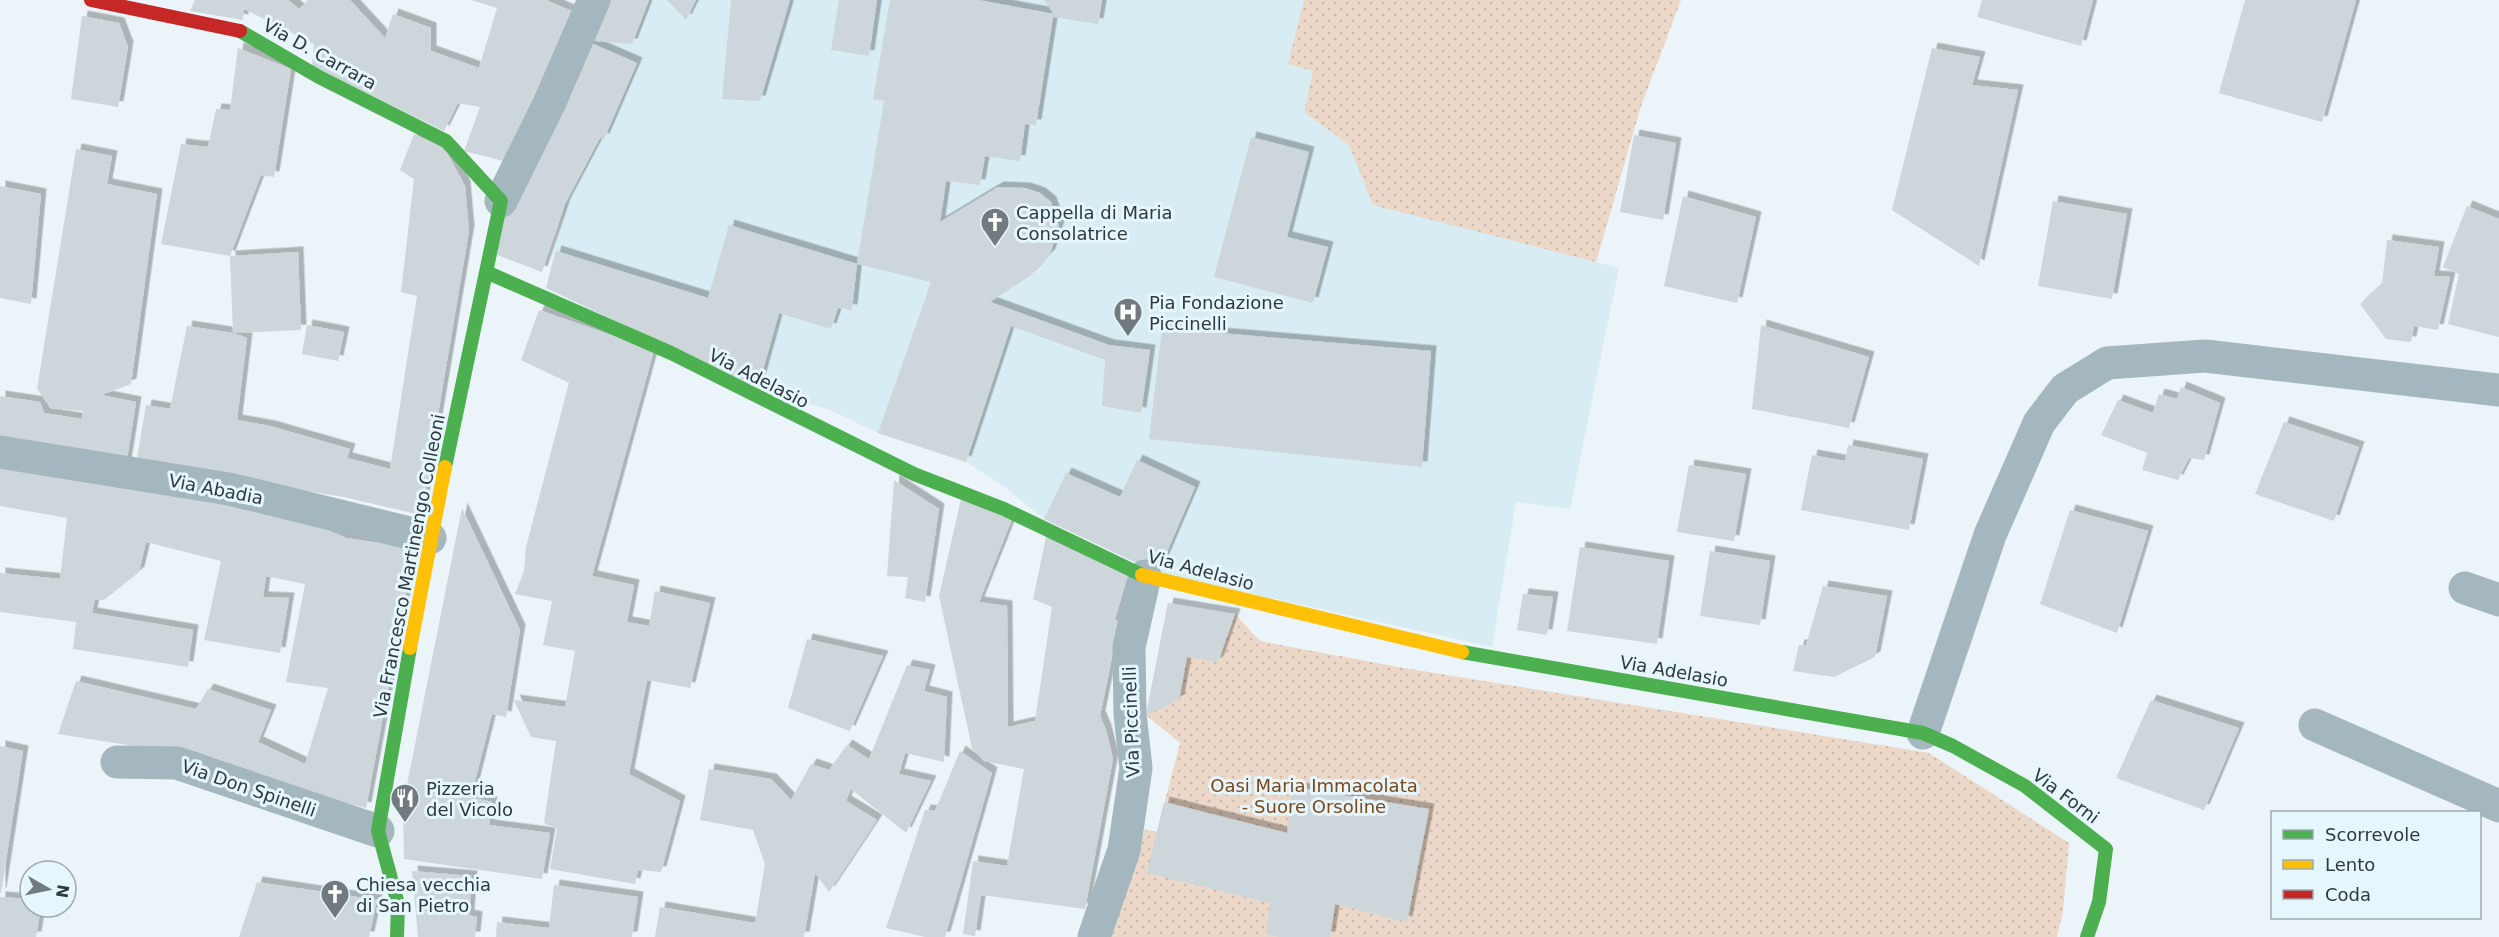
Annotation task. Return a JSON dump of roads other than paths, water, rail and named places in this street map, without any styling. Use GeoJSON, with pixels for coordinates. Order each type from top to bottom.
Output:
{"type":"FeatureCollection","features":[{"type":"Feature","properties":{"kind":"street","name":"Via D. Carrara"},"geometry":{"type":"LineString","coordinates":[[91,0],[234,28],[261,40],[319,77],[446,141],[501,201]]}},
{"type":"Feature","properties":{"kind":"street"},"geometry":{"type":"LineString","coordinates":[[501,201],[549,104],[594,0]]}},
{"type":"Feature","properties":{"kind":"street","name":"Via Francesco Martinengo Colleoni"},"geometry":{"type":"LineString","coordinates":[[397,937],[398,904],[378,831],[430,538],[501,201]]}},
{"type":"Feature","properties":{"kind":"street","name":"Via Adelasio"},"geometry":{"type":"LineString","coordinates":[[486,272],[671,353],[780,410],[914,474],[1004,509],[1144,576],[1433,647],[1923,734]]}},
{"type":"Feature","properties":{"kind":"street"},"geometry":{"type":"LineString","coordinates":[[1923,734],[1990,535],[2039,423],[2065,388],[2107,363],[2205,356],[2499,390]]}},
{"type":"Feature","properties":{"kind":"street","name":"Via Abadia"},"geometry":{"type":"LineString","coordinates":[[0,452],[229,489],[430,538]]}},
{"type":"Feature","properties":{"kind":"street","name":"Via Piccinelli"},"geometry":{"type":"LineString","coordinates":[[1094,937],[1124,850],[1136,768],[1130,714],[1129,647],[1144,576]]}},
{"type":"Feature","properties":{"kind":"street"},"geometry":{"type":"LineString","coordinates":[[2465,588],[2499,600]]}},
{"type":"Feature","properties":{"kind":"street"},"geometry":{"type":"LineString","coordinates":[[2315,725],[2499,806]]}},
{"type":"Feature","properties":{"kind":"street","name":"Via Forni"},"geometry":{"type":"LineString","coordinates":[[1923,734],[1953,746],[2025,786],[2106,849],[2099,902],[2087,937]]}},
{"type":"Feature","properties":{"kind":"street","name":"Via Don Spinelli"},"geometry":{"type":"LineString","coordinates":[[117,762],[177,763],[378,831]]}},
{"type":"Feature","properties":{"kind":"place","name":"Cappella di Maria Consolatrice"},"geometry":{"type":"Point","coordinates":[995,248]}},
{"type":"Feature","properties":{"kind":"place","name":"Pia Fondazione Piccinelli"},"geometry":{"type":"Point","coordinates":[1128,338]}},
{"type":"Feature","properties":{"kind":"place","name":"Pizzeria del Vicolo"},"geometry":{"type":"Point","coordinates":[405,824]}},
{"type":"Feature","properties":{"kind":"place","name":"Chiesa vecchia di San Pietro"},"geometry":{"type":"Point","coordinates":[335,920]}},
{"type":"Feature","properties":{"kind":"park label","name":"Oasi Maria Immacolata - Suore Orsoline"},"geometry":{"type":"Point","coordinates":[1314,795]}}]}
